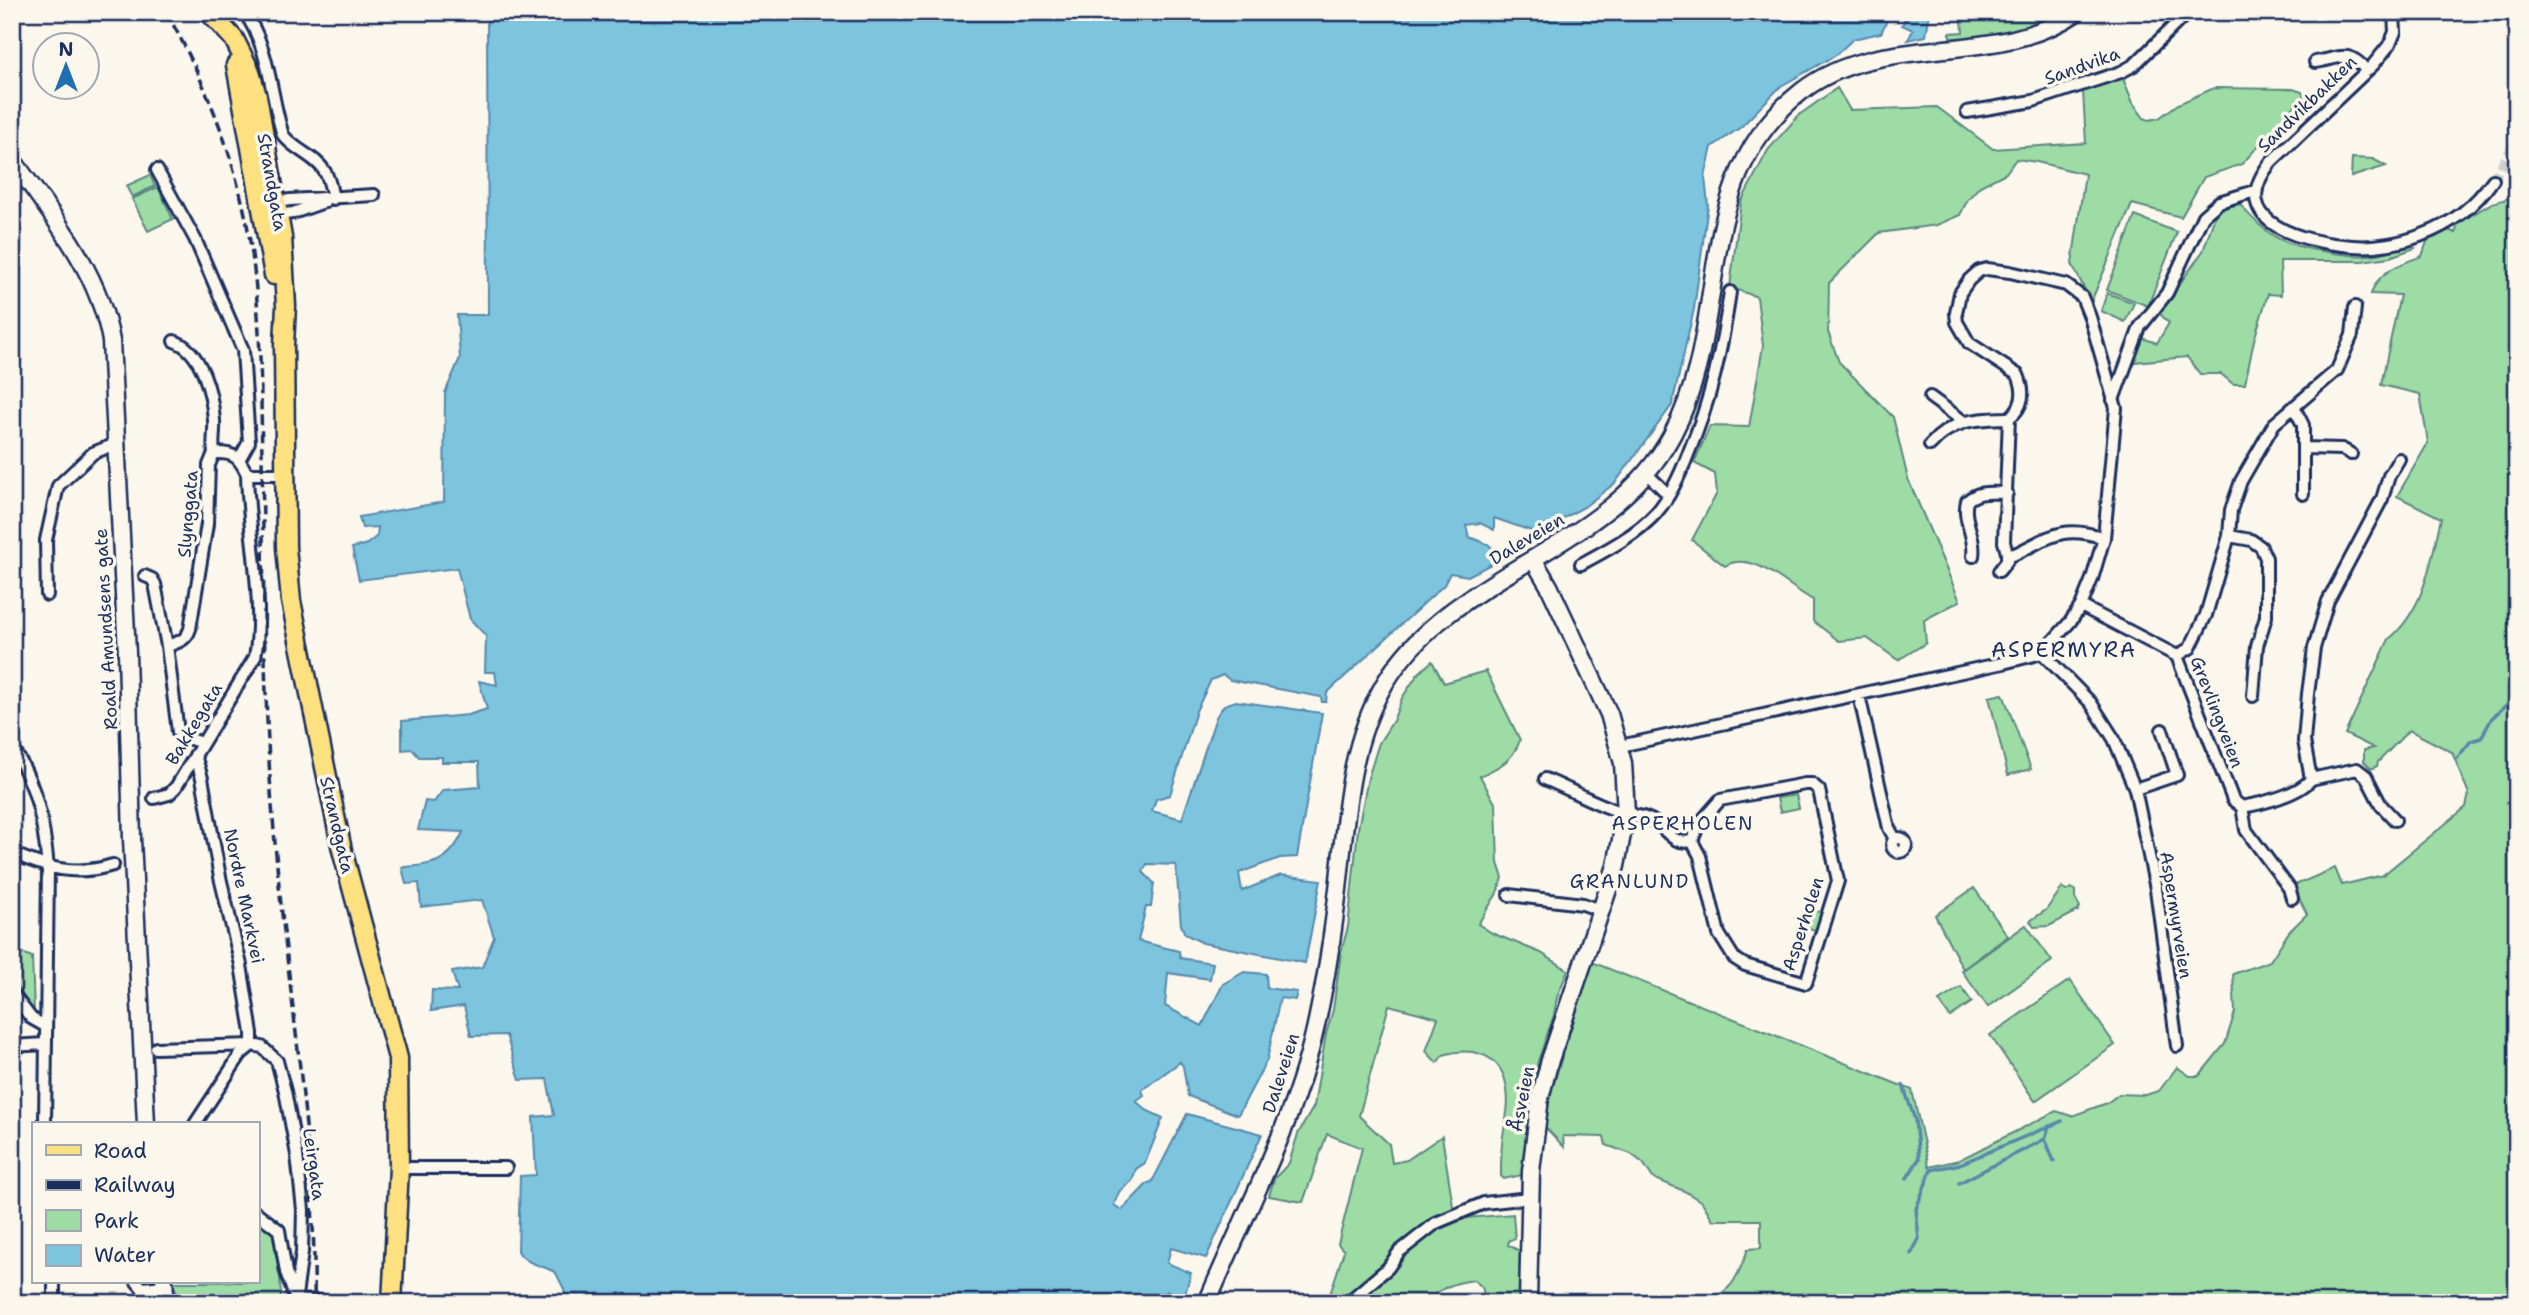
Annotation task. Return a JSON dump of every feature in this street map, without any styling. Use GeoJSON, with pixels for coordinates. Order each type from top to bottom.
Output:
{"type":"FeatureCollection","features":[{"type":"Feature","properties":{"kind":"main road","name":"Strandgata"},"geometry":{"type":"LineString","coordinates":[[209,12],[239,47],[254,85],[286,285],[284,474],[290,601],[342,849],[397,1058],[399,1168],[392,1303]]}},
{"type":"Feature","properties":{"kind":"street"},"geometry":{"type":"LineString","coordinates":[[244,12],[257,34],[264,54],[283,135],[290,144],[316,160],[325,170],[333,199]]}},
{"type":"Feature","properties":{"kind":"street","name":"Daleveien"},"geometry":{"type":"LineString","coordinates":[[1207,1303],[1290,1111],[1305,1065],[1318,1020],[1330,950],[1352,770],[1367,718],[1388,678],[1429,628],[1471,596],[1609,510],[1647,474],[1671,439],[1684,412],[1696,373],[1728,201],[1747,156],[1780,109],[1806,88],[1856,62],[1905,52],[1974,47],[2020,38],[2043,31],[2077,12]]}},
{"type":"Feature","properties":{"kind":"street","name":"Sandvika"},"geometry":{"type":"LineString","coordinates":[[1967,111],[2033,101],[2121,72],[2134,65],[2188,12]]}},
{"type":"Feature","properties":{"kind":"street","name":"Sandvikbakken"},"geometry":{"type":"LineString","coordinates":[[2255,191],[2260,176],[2271,162],[2367,70],[2390,44],[2395,32],[2394,12]]}},
{"type":"Feature","properties":{"kind":"street"},"geometry":{"type":"LineString","coordinates":[[2315,62],[2339,55],[2347,56],[2360,62],[2367,70]]}},
{"type":"Feature","properties":{"kind":"street","name":"Roald Amundsens gate"},"geometry":{"type":"LineString","coordinates":[[12,159],[76,253],[101,298],[112,351],[146,1122]]}},
{"type":"Feature","properties":{"kind":"street"},"geometry":{"type":"LineString","coordinates":[[157,170],[195,239],[243,349],[248,442],[240,458],[247,474],[284,474]]}},
{"type":"Feature","properties":{"kind":"street"},"geometry":{"type":"LineString","coordinates":[[2113,400],[2140,327],[2166,293],[2203,216],[2219,202],[2255,191],[2258,205],[2267,221],[2284,231],[2304,238],[2354,246],[2381,245],[2421,236],[2451,220],[2479,200],[2493,180]]}},
{"type":"Feature","properties":{"kind":"street"},"geometry":{"type":"LineString","coordinates":[[273,210],[293,213],[333,199],[374,195]]}},
{"type":"Feature","properties":{"kind":"street"},"geometry":{"type":"LineString","coordinates":[[1620,746],[2042,653],[2081,606],[2104,538],[2116,408],[2082,297],[2066,285],[2010,272],[1979,271],[1964,287],[1959,298],[1957,322],[1969,343],[2018,375],[2023,395],[2016,413],[2009,418],[1964,421],[1941,432],[1930,445]]}},
{"type":"Feature","properties":{"kind":"street"},"geometry":{"type":"LineString","coordinates":[[1581,564],[1622,541],[1655,514],[1669,495],[1706,411],[1723,341],[1730,292]]}},
{"type":"Feature","properties":{"kind":"street"},"geometry":{"type":"LineString","coordinates":[[2177,656],[2190,648],[2206,615],[2229,536],[2231,510],[2241,481],[2274,424],[2337,370],[2352,335],[2355,307]]}},
{"type":"Feature","properties":{"kind":"street"},"geometry":{"type":"LineString","coordinates":[[174,341],[184,344],[195,356],[203,375],[215,422],[212,444],[214,453]]}},
{"type":"Feature","properties":{"kind":"street"},"geometry":{"type":"LineString","coordinates":[[1930,397],[1964,421]]}},
{"type":"Feature","properties":{"kind":"street"},"geometry":{"type":"LineString","coordinates":[[2295,408],[2303,425],[2303,494]]}},
{"type":"Feature","properties":{"kind":"street"},"geometry":{"type":"LineString","coordinates":[[1999,571],[2007,561],[2004,542],[2009,418]]}},
{"type":"Feature","properties":{"kind":"street"},"geometry":{"type":"LineString","coordinates":[[60,583],[47,590],[46,540],[58,486],[93,453],[108,447],[117,448]]}},
{"type":"Feature","properties":{"kind":"street"},"geometry":{"type":"LineString","coordinates":[[2304,448],[2342,449],[2351,454]]}},
{"type":"Feature","properties":{"kind":"street","name":"Slynggata"},"geometry":{"type":"LineString","coordinates":[[167,646],[188,636],[190,629],[207,524],[209,465],[214,453],[230,452],[240,458]]}},
{"type":"Feature","properties":{"kind":"street"},"geometry":{"type":"LineString","coordinates":[[2311,779],[2304,741],[2314,648],[2328,601],[2382,499],[2389,476],[2399,459]]}},
{"type":"Feature","properties":{"kind":"street","name":"Bakkegata"},"geometry":{"type":"LineString","coordinates":[[154,798],[169,794],[176,787],[255,657],[258,644],[257,609],[247,474]]}},
{"type":"Feature","properties":{"kind":"street"},"geometry":{"type":"LineString","coordinates":[[1647,474],[1669,495]]}},
{"type":"Feature","properties":{"kind":"street"},"geometry":{"type":"LineString","coordinates":[[1973,556],[1974,540],[1966,519],[1967,501],[1976,494],[2007,493]]}},
{"type":"Feature","properties":{"kind":"street"},"geometry":{"type":"LineString","coordinates":[[2007,553],[2012,555],[2044,537],[2069,531],[2104,538]]}},
{"type":"Feature","properties":{"kind":"street"},"geometry":{"type":"LineString","coordinates":[[2229,536],[2251,540],[2261,547],[2266,558],[2266,617],[2257,646],[2253,696]]}},
{"type":"Feature","properties":{"kind":"street","name":"Åsveien"},"geometry":{"type":"LineString","coordinates":[[1528,1303],[1532,1149],[1545,1077],[1602,911],[1621,849],[1626,813],[1620,746],[1595,683],[1549,586],[1533,559]]}},
{"type":"Feature","properties":{"kind":"street"},"geometry":{"type":"LineString","coordinates":[[145,576],[155,584],[167,646],[177,732],[202,743]]}},
{"type":"Feature","properties":{"kind":"street","name":"Grevlingveien"},"geometry":{"type":"LineString","coordinates":[[2081,606],[2177,656],[2233,800],[2242,807],[2246,831],[2289,888],[2292,898]]}},
{"type":"Feature","properties":{"kind":"street","name":"Aspermyrveien"},"geometry":{"type":"LineString","coordinates":[[2042,653],[2091,703],[2113,739],[2135,789],[2156,889],[2177,1046]]}},
{"type":"Feature","properties":{"kind":"street"},"geometry":{"type":"LineString","coordinates":[[1859,695],[1889,828],[1895,839]]}},
{"type":"Feature","properties":{"kind":"street"},"geometry":{"type":"LineString","coordinates":[[2135,789],[2177,775],[2162,730]]}},
{"type":"Feature","properties":{"kind":"street"},"geometry":{"type":"LineString","coordinates":[[12,747],[38,798],[48,868],[45,1122]]}},
{"type":"Feature","properties":{"kind":"street","name":"Nordre Markvei"},"geometry":{"type":"LineString","coordinates":[[195,755],[241,965],[253,1033],[252,1045]]}},
{"type":"Feature","properties":{"kind":"street"},"geometry":{"type":"LineString","coordinates":[[2242,807],[2295,791],[2311,779],[2357,769],[2366,776],[2381,805],[2395,820]]}},
{"type":"Feature","properties":{"kind":"street"},"geometry":{"type":"LineString","coordinates":[[1545,779],[1656,823],[1678,841],[1692,841]]}},
{"type":"Feature","properties":{"kind":"street","name":"Asperholen"},"geometry":{"type":"LineString","coordinates":[[1805,784],[1816,786],[1838,881],[1806,983],[1745,965],[1734,958],[1719,934],[1700,856],[1692,841],[1699,824],[1720,800],[1805,784]]}},
{"type":"Feature","properties":{"kind":"street"},"geometry":{"type":"LineString","coordinates":[[12,853],[48,868],[92,871],[113,865]]}},
{"type":"Feature","properties":{"kind":"street"},"geometry":{"type":"LineString","coordinates":[[1508,895],[1583,904],[1602,911]]}},
{"type":"Feature","properties":{"kind":"street"},"geometry":{"type":"LineString","coordinates":[[12,993],[31,1018],[45,1026]]}},
{"type":"Feature","properties":{"kind":"street"},"geometry":{"type":"LineString","coordinates":[[12,1046],[45,1044]]}},
{"type":"Feature","properties":{"kind":"street"},"geometry":{"type":"LineString","coordinates":[[156,1048],[252,1045]]}},
{"type":"Feature","properties":{"kind":"street"},"geometry":{"type":"LineString","coordinates":[[196,1122],[242,1054],[252,1045]]}},
{"type":"Feature","properties":{"kind":"street","name":"Leirgata"},"geometry":{"type":"LineString","coordinates":[[252,1045],[262,1047],[277,1061],[298,1155],[303,1210],[302,1252],[295,1301]]}},
{"type":"Feature","properties":{"kind":"street"},"geometry":{"type":"LineString","coordinates":[[399,1168],[506,1168]]}},
{"type":"Feature","properties":{"kind":"street"},"geometry":{"type":"LineString","coordinates":[[1347,1303],[1388,1268],[1399,1252],[1436,1223],[1484,1203],[1529,1198]]}},
{"type":"Feature","properties":{"kind":"street"},"geometry":{"type":"LineString","coordinates":[[259,1215],[279,1230],[286,1272],[295,1301],[344,1303]]}},
{"type":"Feature","properties":{"kind":"street"},"geometry":{"type":"LineString","coordinates":[[54,1284],[54,1303]]}},
{"type":"Feature","properties":{"kind":"street"},"geometry":{"type":"LineString","coordinates":[[149,1303],[139,1285],[165,1284]]}},
{"type":"Feature","properties":{"kind":"street"},"geometry":{"type":"LineString","coordinates":[[165,1284],[166,1303]]}},
{"type":"Feature","properties":{"kind":"street"},"geometry":{"type":"LineString","coordinates":[[165,1284],[173,1303]]}},
{"type":"Feature","properties":{"kind":"green space"},"geometry":{"type":"Polygon","coordinates":[[[1988,12],[2052,12],[2048,21],[2020,33],[1950,42],[1950,33],[1963,32],[1962,19],[1988,12]]]}},
{"type":"Feature","properties":{"kind":"green space"},"geometry":{"type":"Polygon","coordinates":[[[2122,76],[2133,103],[2144,118],[2149,120],[2159,118],[2178,104],[2214,88],[2293,89],[2302,92],[2304,96],[2242,164],[2204,177],[2181,217],[2132,204],[2091,302],[2072,264],[2085,174],[2016,159],[2006,173],[1980,186],[1968,199],[1960,215],[1937,225],[1879,233],[1829,283],[1828,332],[1839,362],[1893,417],[1908,479],[1960,601],[1924,620],[1926,643],[1898,660],[1867,638],[1839,641],[1813,621],[1813,600],[1759,566],[1736,562],[1725,566],[1692,540],[1717,493],[1715,474],[1694,463],[1710,426],[1749,427],[1763,346],[1757,297],[1730,287],[1741,202],[1768,150],[1799,115],[1837,88],[1850,110],[1937,107],[1993,149],[2086,143],[2083,91],[2122,76]]]}},
{"type":"Feature","properties":{"kind":"green space"},"geometry":{"type":"Polygon","coordinates":[[[2352,158],[2373,159],[2386,166],[2351,177],[2352,158]]]}},
{"type":"Feature","properties":{"kind":"green space"},"geometry":{"type":"Polygon","coordinates":[[[150,175],[155,186],[132,197],[126,186],[150,175]]]}},
{"type":"Feature","properties":{"kind":"green space"},"geometry":{"type":"Polygon","coordinates":[[[158,187],[173,219],[148,231],[132,199],[158,187]]]}},
{"type":"Feature","properties":{"kind":"green space"},"geometry":{"type":"Polygon","coordinates":[[[2517,196],[2517,480],[2510,491],[2517,504],[2517,1303],[1703,1303],[1705,1297],[1722,1293],[1734,1281],[1748,1249],[1761,1248],[1761,1220],[1713,1220],[1702,1202],[1653,1178],[1643,1163],[1631,1154],[1606,1145],[1604,1137],[1563,1136],[1564,1147],[1545,1127],[1549,1098],[1592,962],[1912,1090],[1929,1167],[1959,1160],[2056,1111],[2072,1116],[2107,1103],[2119,1094],[2145,1095],[2159,1091],[2177,1067],[2190,1076],[2199,1076],[2225,1044],[2235,1012],[2233,974],[2270,961],[2289,932],[2307,914],[2293,886],[2335,868],[2342,885],[2383,875],[2466,807],[2469,794],[2452,752],[2409,730],[2377,766],[2371,769],[2364,761],[2364,750],[2374,748],[2345,734],[2389,639],[2401,627],[2419,599],[2430,567],[2441,518],[2397,496],[2428,443],[2420,394],[2381,385],[2400,295],[2371,294],[2384,274],[2398,265],[2422,256],[2428,239],[2448,230],[2456,233],[2457,224],[2492,203],[2517,196]]]}},
{"type":"Feature","properties":{"kind":"green space"},"geometry":{"type":"Polygon","coordinates":[[[2240,204],[2269,233],[2300,247],[2359,255],[2381,253],[2409,244],[2415,248],[2390,257],[2362,261],[2280,261],[2281,295],[2268,294],[2254,340],[2245,384],[2233,384],[2221,374],[2200,374],[2187,357],[2133,362],[2142,338],[2157,343],[2169,323],[2159,313],[2203,251],[2217,210],[2240,204]]]}},
{"type":"Feature","properties":{"kind":"green space"},"geometry":{"type":"Polygon","coordinates":[[[2135,216],[2177,232],[2148,306],[2107,290],[2135,216]]]}},
{"type":"Feature","properties":{"kind":"green space"},"geometry":{"type":"Polygon","coordinates":[[[2107,293],[2134,303],[2125,322],[2101,311],[2107,293]]]}},
{"type":"Feature","properties":{"kind":"green space"},"geometry":{"type":"Polygon","coordinates":[[[1432,661],[1444,683],[1486,671],[1520,740],[1509,758],[1480,776],[1496,805],[1498,863],[1503,878],[1478,924],[1492,933],[1541,953],[1568,970],[1538,1061],[1522,1175],[1504,1179],[1501,1176],[1508,1097],[1500,1068],[1485,1056],[1465,1052],[1443,1055],[1437,1063],[1426,1051],[1438,1018],[1389,1005],[1359,1116],[1389,1144],[1392,1163],[1407,1160],[1442,1136],[1455,1219],[1513,1214],[1515,1239],[1509,1240],[1508,1245],[1520,1251],[1519,1303],[1486,1303],[1482,1287],[1474,1280],[1448,1287],[1436,1293],[1426,1303],[1333,1303],[1331,1291],[1344,1251],[1338,1244],[1362,1148],[1327,1134],[1303,1202],[1269,1196],[1274,1179],[1289,1163],[1298,1134],[1314,1106],[1326,1034],[1333,1010],[1341,952],[1348,927],[1358,829],[1368,778],[1379,743],[1393,721],[1402,698],[1418,674],[1432,661]]]}},
{"type":"Feature","properties":{"kind":"green space"},"geometry":{"type":"Polygon","coordinates":[[[2003,694],[2031,769],[2008,775],[1989,697],[2003,694]]]}},
{"type":"Feature","properties":{"kind":"green space"},"geometry":{"type":"Polygon","coordinates":[[[1796,795],[1799,808],[1780,812],[1777,798],[1796,795]]]}},
{"type":"Feature","properties":{"kind":"green space"},"geometry":{"type":"Polygon","coordinates":[[[1974,888],[2008,936],[1963,969],[1935,915],[1974,888]]]}},
{"type":"Feature","properties":{"kind":"green space"},"geometry":{"type":"Polygon","coordinates":[[[2062,888],[2066,891],[2071,888],[2075,890],[2075,898],[2080,907],[2078,911],[2049,926],[2034,927],[2030,921],[2046,910],[2062,888]]]}},
{"type":"Feature","properties":{"kind":"green space"},"geometry":{"type":"Polygon","coordinates":[[[1812,910],[1823,913],[1818,931],[1799,925],[1807,920],[1812,910]]]}},
{"type":"Feature","properties":{"kind":"green space"},"geometry":{"type":"Polygon","coordinates":[[[2026,925],[2052,961],[1988,1007],[1962,971],[2026,925]]]}},
{"type":"Feature","properties":{"kind":"green space"},"geometry":{"type":"Polygon","coordinates":[[[22,953],[32,957],[34,1011],[17,990],[13,978],[22,953]]]}},
{"type":"Feature","properties":{"kind":"green space"},"geometry":{"type":"Polygon","coordinates":[[[2070,980],[2115,1045],[2035,1101],[1990,1035],[2070,980]]]}},
{"type":"Feature","properties":{"kind":"green space"},"geometry":{"type":"Polygon","coordinates":[[[1961,987],[1972,1002],[1950,1017],[1939,1001],[1961,987]]]}},
{"type":"Feature","properties":{"kind":"green space"},"geometry":{"type":"Polygon","coordinates":[[[259,1218],[279,1236],[281,1303],[180,1303],[174,1284],[259,1284],[259,1218]]]}},
{"type":"Feature","properties":{"kind":"water"},"geometry":{"type":"Polygon","coordinates":[[[487,12],[1891,12],[1881,33],[1853,39],[1836,55],[1781,86],[1741,127],[1712,147],[1705,177],[1708,205],[1694,309],[1672,405],[1615,483],[1584,507],[1537,533],[1494,518],[1494,530],[1480,523],[1466,525],[1469,537],[1488,544],[1503,558],[1468,576],[1450,573],[1444,585],[1327,693],[1326,702],[1322,702],[1321,697],[1230,680],[1223,675],[1211,680],[1196,711],[1170,795],[1156,799],[1152,811],[1182,819],[1216,717],[1224,705],[1236,701],[1322,713],[1297,857],[1280,858],[1239,873],[1242,891],[1281,875],[1321,880],[1305,963],[1203,943],[1185,934],[1181,925],[1176,865],[1147,864],[1143,872],[1154,883],[1151,907],[1146,907],[1138,941],[1179,951],[1180,958],[1213,963],[1210,979],[1168,973],[1165,1006],[1202,1026],[1223,984],[1244,972],[1266,974],[1267,988],[1297,992],[1295,1000],[1280,998],[1267,1060],[1238,1115],[1188,1096],[1180,1062],[1142,1090],[1144,1095],[1136,1101],[1146,1110],[1163,1118],[1145,1163],[1136,1169],[1132,1181],[1119,1192],[1114,1205],[1122,1210],[1152,1182],[1187,1114],[1262,1134],[1206,1258],[1171,1248],[1167,1263],[1191,1273],[1184,1298],[1167,1291],[1160,1303],[1106,1303],[1099,1297],[1088,1303],[566,1303],[564,1289],[556,1273],[530,1262],[518,1251],[520,1176],[536,1175],[533,1117],[554,1115],[547,1079],[520,1080],[506,1035],[471,1036],[464,1006],[431,1011],[432,990],[458,991],[452,972],[482,967],[494,937],[482,900],[421,907],[419,883],[406,884],[402,867],[431,863],[446,856],[463,832],[418,830],[425,801],[434,802],[443,790],[480,787],[479,762],[442,762],[442,757],[419,757],[412,749],[402,750],[402,721],[468,715],[487,709],[479,681],[497,685],[495,672],[485,672],[486,636],[470,619],[457,568],[359,580],[352,548],[367,544],[377,536],[378,527],[362,528],[359,517],[444,502],[445,393],[460,358],[457,315],[488,315],[487,12]]]}},
{"type":"Feature","properties":{"kind":"water"},"geometry":{"type":"Polygon","coordinates":[[[1903,12],[1930,12],[1926,36],[1908,40],[1913,30],[1902,25],[1906,16],[1903,12]]]}},
{"type":"Feature","properties":{"kind":"waterway"},"geometry":{"type":"LineString","coordinates":[[2457,758],[2471,741],[2481,738],[2492,718],[2517,695]]}},
{"type":"Feature","properties":{"kind":"waterway"},"geometry":{"type":"LineString","coordinates":[[1903,1085],[1915,1120],[1919,1159],[1907,1178]]}},
{"type":"Feature","properties":{"kind":"waterway"},"geometry":{"type":"LineString","coordinates":[[1911,1254],[1919,1239],[1916,1209],[1931,1170],[1960,1164],[2062,1121]]}},
{"type":"Feature","properties":{"kind":"waterway"},"geometry":{"type":"LineString","coordinates":[[2049,1126],[2045,1139],[2054,1161]]}},
{"type":"Feature","properties":{"kind":"waterway"},"geometry":{"type":"LineString","coordinates":[[1959,1183],[2045,1139]]}},
{"type":"Feature","properties":{"kind":"tunnel"},"geometry":{"type":"LineString","coordinates":[[2493,180],[2517,140]]}},
{"type":"Feature","properties":{"kind":"railway"},"geometry":{"type":"LineString","coordinates":[[166,12],[201,80],[236,176],[249,232],[257,296],[267,728],[278,879],[311,1181],[314,1303]]}},
{"type":"Feature","properties":{"kind":"district","name":"ASPERMYRA"},"geometry":{"type":"Point","coordinates":[2064,650]}},
{"type":"Feature","properties":{"kind":"district","name":"ASPERHOLEN"},"geometry":{"type":"Point","coordinates":[1683,823]}},
{"type":"Feature","properties":{"kind":"district","name":"GRANLUND"},"geometry":{"type":"Point","coordinates":[1630,881]}}]}
